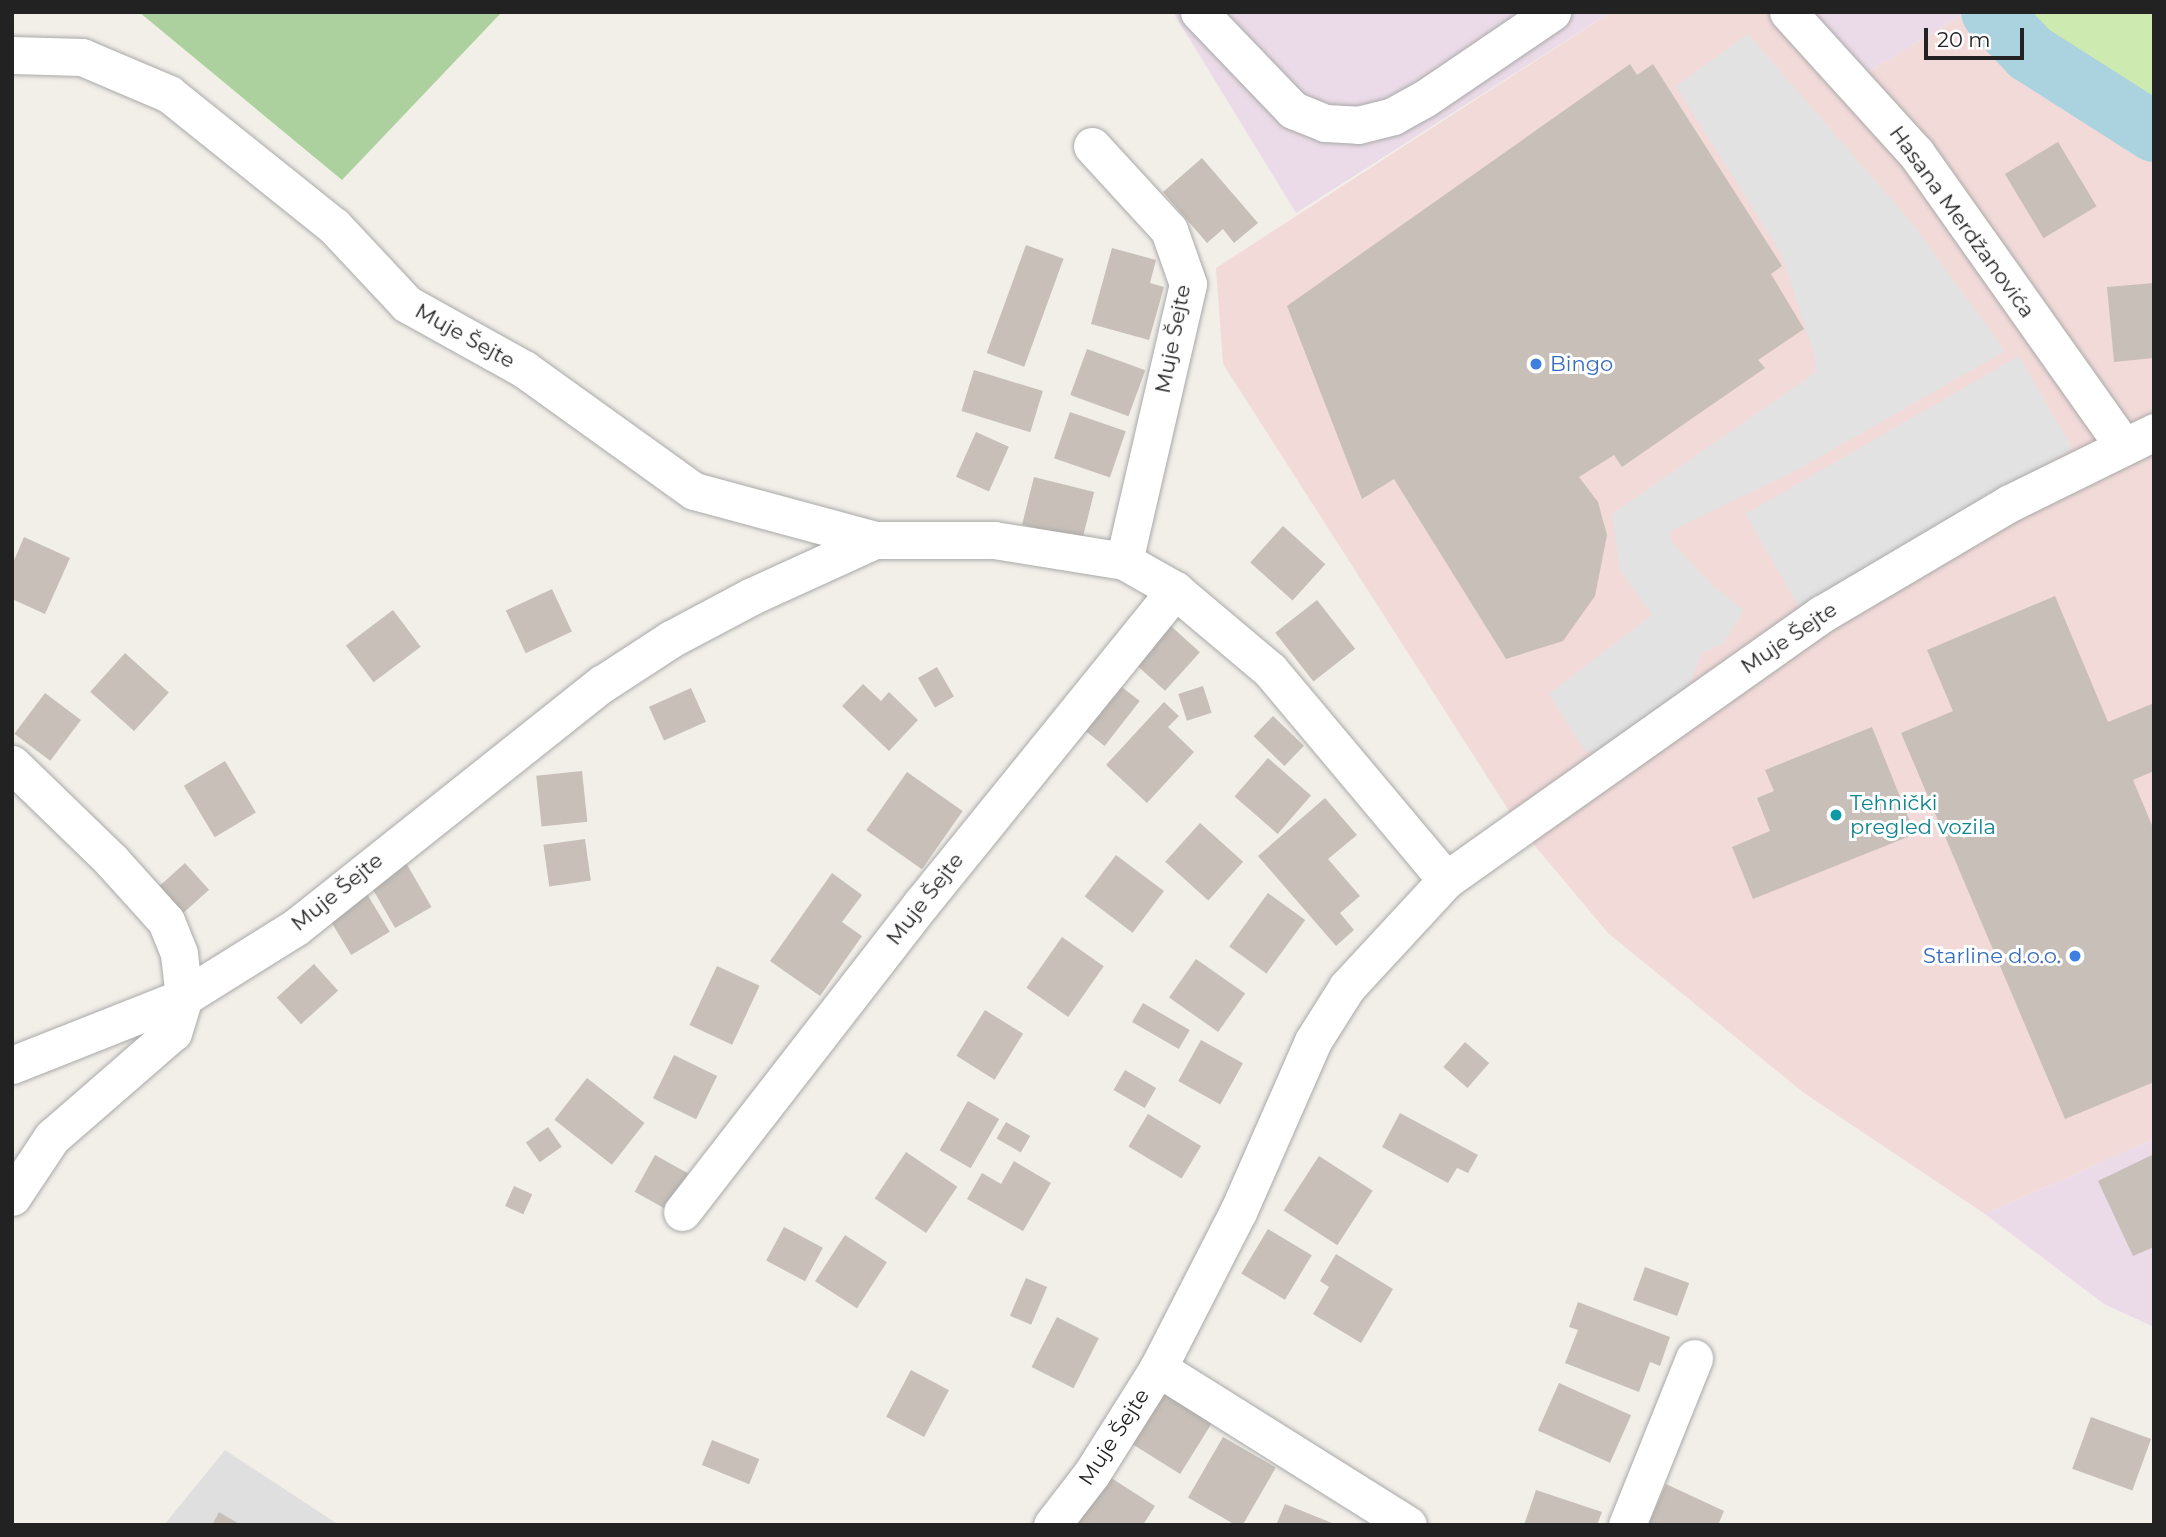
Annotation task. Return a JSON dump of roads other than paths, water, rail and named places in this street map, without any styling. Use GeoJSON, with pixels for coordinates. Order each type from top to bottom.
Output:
{"type":"FeatureCollection","features":[{"type":"Feature","properties":{"kind":"street"},"geometry":{"type":"LineString","coordinates":[[1199,12],[1293,110],[1325,123],[1358,125],[1393,116],[1424,99],[1552,12]]}},
{"type":"Feature","properties":{"kind":"street","name":"Hasana Merdžanovića"},"geometry":{"type":"LineString","coordinates":[[1788,12],[1916,152],[2138,438]]}},
{"type":"Feature","properties":{"kind":"street","name":"Muje Šejte"},"geometry":{"type":"LineString","coordinates":[[12,55],[82,57],[169,94],[334,226],[407,304],[524,369],[694,491],[876,540],[994,540],[1124,561],[1175,590],[1270,670],[1446,880]]}},
{"type":"Feature","properties":{"kind":"street","name":"Muje Šejte"},"geometry":{"type":"LineString","coordinates":[[1092,146],[1169,230],[1188,284],[1124,561]]}},
{"type":"Feature","properties":{"kind":"street","name":"Muje Šejte"},"geometry":{"type":"LineString","coordinates":[[1052,1525],[1092,1473],[1158,1368],[1238,1212],[1313,1041],[1347,987],[1446,880],[1822,614],[2138,438]]}},
{"type":"Feature","properties":{"kind":"street","name":"Muje Šejte"},"geometry":{"type":"LineString","coordinates":[[12,1065],[184,997],[296,926],[602,684],[671,639],[752,596],[876,540]]}},
{"type":"Feature","properties":{"kind":"street","name":"Muje Šejte"},"geometry":{"type":"LineString","coordinates":[[682,1212],[929,893],[1175,590]]}},
{"type":"Feature","properties":{"kind":"street"},"geometry":{"type":"LineString","coordinates":[[12,764],[111,860],[166,921],[179,954],[184,997],[173,1032],[52,1137],[12,1197]]}},
{"type":"Feature","properties":{"kind":"street"},"geometry":{"type":"LineString","coordinates":[[1627,1525],[1694,1358]]}},
{"type":"Feature","properties":{"kind":"street"},"geometry":{"type":"LineString","coordinates":[[1158,1368],[1408,1525]]}},
{"type":"Feature","properties":{"kind":"waterway"},"geometry":{"type":"LineString","coordinates":[[1991,12],[2030,53],[2154,132]]}},
{"type":"Feature","properties":{"kind":"place","name":"Bingo"},"geometry":{"type":"Point","coordinates":[1536,364]}},
{"type":"Feature","properties":{"kind":"place","name":"Tehnički pregled vozila"},"geometry":{"type":"Point","coordinates":[1836,815]}},
{"type":"Feature","properties":{"kind":"place","name":"Starline d.o.o."},"geometry":{"type":"Point","coordinates":[2075,956]}}]}
